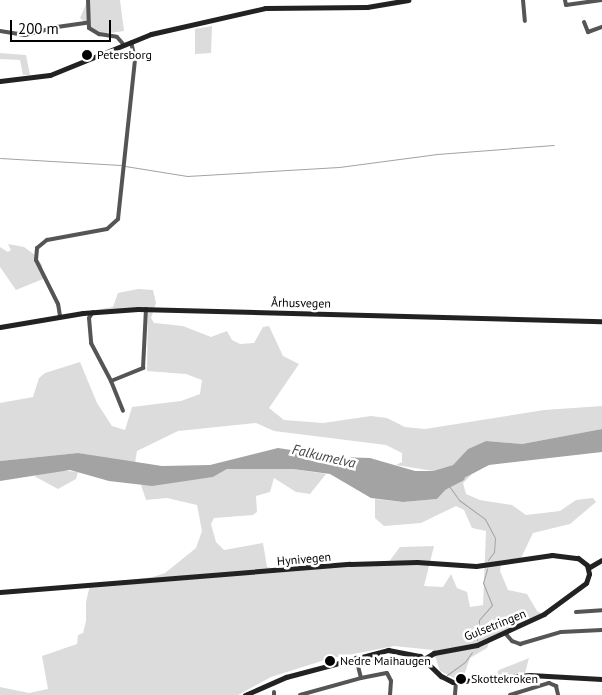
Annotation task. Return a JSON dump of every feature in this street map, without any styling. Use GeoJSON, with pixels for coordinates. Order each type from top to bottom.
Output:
{"type":"FeatureCollection","features":[{"type":"Feature","properties":{"kind":"street"},"geometry":{"type":"LineString","coordinates":[[88,0],[87,24],[95,32],[115,36],[123,44]]}},
{"type":"Feature","properties":{"kind":"street"},"geometry":{"type":"LineString","coordinates":[[0,81],[50,75],[130,41],[266,8],[367,7],[408,0]]}},
{"type":"Feature","properties":{"kind":"street"},"geometry":{"type":"LineString","coordinates":[[523,0],[526,21]]}},
{"type":"Feature","properties":{"kind":"street"},"geometry":{"type":"LineString","coordinates":[[565,0],[566,5],[602,0]]}},
{"type":"Feature","properties":{"kind":"street"},"geometry":{"type":"LineString","coordinates":[[584,22],[588,32],[602,27]]}},
{"type":"Feature","properties":{"kind":"street"},"geometry":{"type":"LineString","coordinates":[[0,31],[25,35],[66,25],[87,24]]}},
{"type":"Feature","properties":{"kind":"street"},"geometry":{"type":"LineString","coordinates":[[60,316],[58,304],[36,260],[38,248],[46,240],[103,230],[114,225],[120,214],[135,59],[130,41]]}},
{"type":"Feature","properties":{"kind":"street"},"geometry":{"type":"LineString","coordinates":[[111,381],[143,368],[146,309]]}},
{"type":"Feature","properties":{"kind":"street","name":"Århusvegen"},"geometry":{"type":"LineString","coordinates":[[0,327],[83,313],[146,309],[602,321]]}},
{"type":"Feature","properties":{"kind":"street"},"geometry":{"type":"LineString","coordinates":[[93,312],[89,318],[91,343],[111,381],[123,411]]}},
{"type":"Feature","properties":{"kind":"street"},"geometry":{"type":"LineString","coordinates":[[83,313],[89,318]]}},
{"type":"Feature","properties":{"kind":"street","name":"Hynivegen"},"geometry":{"type":"LineString","coordinates":[[0,592],[350,564],[417,562],[476,566],[552,555],[578,558],[588,568]]}},
{"type":"Feature","properties":{"kind":"street"},"geometry":{"type":"LineString","coordinates":[[588,568],[602,560]]}},
{"type":"Feature","properties":{"kind":"street","name":"Gulsetringen"},"geometry":{"type":"LineString","coordinates":[[424,659],[434,653],[477,645],[544,614],[578,590],[587,579],[588,568]]}},
{"type":"Feature","properties":{"kind":"street"},"geometry":{"type":"LineString","coordinates":[[576,612],[602,610]]}},
{"type":"Feature","properties":{"kind":"street"},"geometry":{"type":"LineString","coordinates":[[505,633],[512,641],[520,644],[561,632],[602,630]]}},
{"type":"Feature","properties":{"kind":"street"},"geometry":{"type":"LineString","coordinates":[[245,695],[278,679],[356,658],[395,650],[424,659],[444,678],[456,682],[530,675],[602,679]]}},
{"type":"Feature","properties":{"kind":"street"},"geometry":{"type":"LineString","coordinates":[[356,658],[361,678]]}},
{"type":"Feature","properties":{"kind":"street"},"geometry":{"type":"LineString","coordinates":[[300,695],[314,693],[361,678],[387,673],[391,681],[390,695]]}},
{"type":"Feature","properties":{"kind":"street"},"geometry":{"type":"LineString","coordinates":[[454,695],[456,682]]}},
{"type":"Feature","properties":{"kind":"street"},"geometry":{"type":"LineString","coordinates":[[510,695],[549,683],[556,686],[558,695]]}},
{"type":"Feature","properties":{"kind":"shaded area"},"geometry":{"type":"Polygon","coordinates":[[[88,0],[120,0],[124,31],[104,34],[91,28],[80,18],[88,0]]]}},
{"type":"Feature","properties":{"kind":"shaded area"},"geometry":{"type":"Polygon","coordinates":[[[212,26],[211,53],[195,54],[195,29],[212,26]]]}},
{"type":"Feature","properties":{"kind":"shaded area"},"geometry":{"type":"Polygon","coordinates":[[[0,53],[26,55],[30,75],[23,75],[20,60],[0,59],[0,53]]]}},
{"type":"Feature","properties":{"kind":"shaded area"},"geometry":{"type":"Polygon","coordinates":[[[8,244],[24,247],[35,255],[42,265],[43,279],[16,290],[0,267],[0,247],[8,252],[11,250],[8,244]]]}},
{"type":"Feature","properties":{"kind":"shaded area"},"geometry":{"type":"Polygon","coordinates":[[[138,289],[153,290],[156,303],[151,318],[154,323],[183,326],[211,337],[227,331],[232,340],[240,344],[254,343],[263,327],[269,326],[283,356],[299,364],[269,408],[284,420],[323,423],[371,416],[387,418],[405,427],[425,429],[544,410],[602,406],[602,429],[522,444],[486,441],[468,449],[453,465],[433,471],[396,465],[402,462],[402,453],[386,445],[274,431],[256,423],[178,431],[137,451],[135,463],[78,453],[0,461],[0,403],[33,397],[39,378],[45,373],[80,362],[97,403],[112,426],[125,430],[132,407],[181,401],[200,394],[202,380],[186,374],[147,371],[148,310],[52,317],[113,307],[118,293],[138,289]]]}},
{"type":"Feature","properties":{"kind":"shaded area"},"geometry":{"type":"Polygon","coordinates":[[[227,469],[293,469],[326,474],[310,494],[296,492],[274,478],[270,492],[256,496],[257,512],[253,515],[214,518],[211,524],[216,542],[224,550],[263,543],[267,567],[275,569],[388,563],[400,547],[434,546],[424,586],[443,587],[451,574],[457,588],[467,592],[470,607],[483,605],[486,531],[472,528],[464,510],[456,506],[421,523],[384,526],[375,518],[375,499],[403,502],[437,499],[449,486],[472,474],[463,483],[466,494],[480,500],[512,505],[526,515],[560,511],[576,500],[593,498],[596,502],[570,524],[533,533],[520,560],[501,564],[500,571],[508,590],[527,594],[537,611],[546,616],[490,640],[487,648],[470,658],[463,678],[454,678],[440,671],[433,650],[394,646],[328,659],[271,677],[238,695],[0,695],[0,687],[29,693],[48,689],[42,656],[77,644],[78,635],[83,633],[86,621],[86,602],[90,585],[153,577],[165,573],[196,548],[202,531],[197,505],[167,498],[146,500],[141,485],[213,477],[227,469]]]}},
{"type":"Feature","properties":{"kind":"shaded area"},"geometry":{"type":"Polygon","coordinates":[[[58,470],[78,472],[76,479],[58,489],[34,476],[58,470]]]}},
{"type":"Feature","properties":{"kind":"shaded area"},"geometry":{"type":"Polygon","coordinates":[[[529,658],[525,673],[494,676],[499,670],[529,658]]]}},
{"type":"Feature","properties":{"kind":"water"},"geometry":{"type":"Polygon","coordinates":[[[602,429],[602,452],[489,465],[449,486],[437,499],[403,502],[371,498],[330,474],[293,469],[227,469],[213,477],[152,486],[109,481],[70,470],[0,481],[0,461],[78,453],[162,466],[210,465],[278,448],[337,457],[370,458],[415,471],[433,471],[453,465],[468,449],[486,441],[522,444],[602,429]]]}},
{"type":"Feature","properties":{"kind":"waterway"},"geometry":{"type":"LineString","coordinates":[[125,166],[187,176],[339,167],[437,154],[554,145]]}},
{"type":"Feature","properties":{"kind":"waterway"},"geometry":{"type":"LineString","coordinates":[[0,158],[121,165]]}},
{"type":"Feature","properties":{"kind":"waterway","name":"Falkumelva"},"geometry":{"type":"LineString","coordinates":[[442,488],[462,478]]}},
{"type":"Feature","properties":{"kind":"waterway"},"geometry":{"type":"LineString","coordinates":[[449,486],[459,500],[485,519],[495,538],[494,552],[488,560]]}},
{"type":"Feature","properties":{"kind":"waterway"},"geometry":{"type":"LineString","coordinates":[[477,640],[479,620],[492,605],[483,583],[487,569]]}},
{"type":"Feature","properties":{"kind":"waterway"},"geometry":{"type":"LineString","coordinates":[[447,675],[465,662],[472,652]]}},
{"type":"Feature","properties":{"kind":"place","name":"Petersborg"},"geometry":{"type":"Point","coordinates":[87,55]}},
{"type":"Feature","properties":{"kind":"place","name":"Nedre Maihaugen"},"geometry":{"type":"Point","coordinates":[330,661]}},
{"type":"Feature","properties":{"kind":"place","name":"Skottekroken"},"geometry":{"type":"Point","coordinates":[461,679]}}]}
